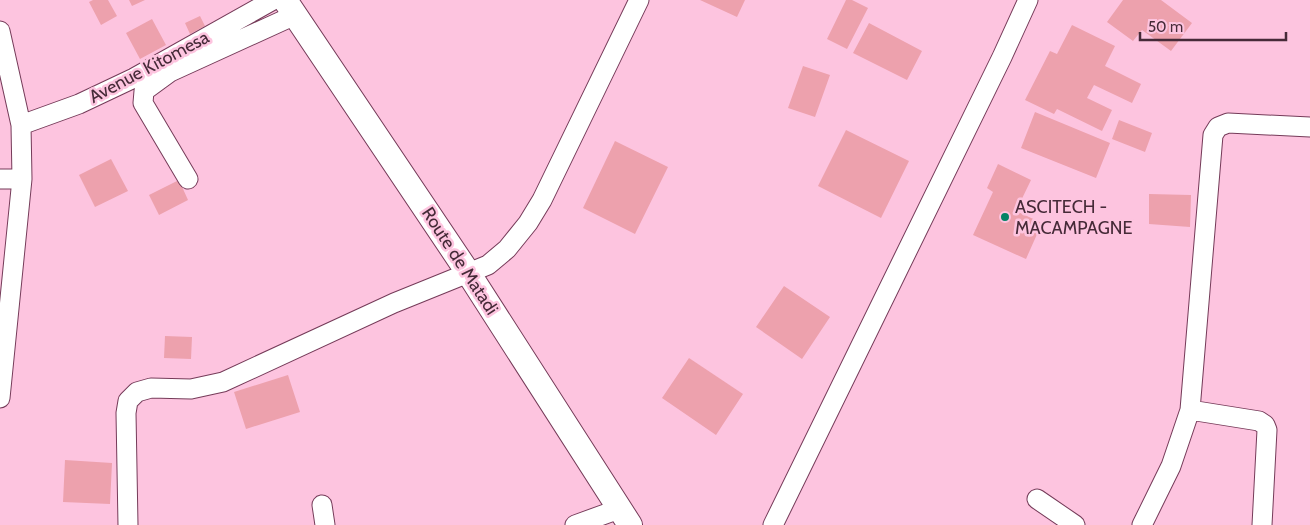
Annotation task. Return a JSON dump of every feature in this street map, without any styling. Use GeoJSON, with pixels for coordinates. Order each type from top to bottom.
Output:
{"type":"FeatureCollection","features":[{"type":"Feature","properties":{"kind":"main road","name":"Route de Matadi"},"geometry":{"type":"LineString","coordinates":[[290,8],[469,274],[624,517]]}},
{"type":"Feature","properties":{"kind":"street","name":"Avenue Kitomesa"},"geometry":{"type":"LineString","coordinates":[[20,125],[79,104],[134,78],[273,0]]}},
{"type":"Feature","properties":{"kind":"street"},"geometry":{"type":"LineString","coordinates":[[128,525],[126,413],[128,401],[137,392],[151,388],[191,389],[223,382],[394,303],[488,265],[501,254],[528,223],[542,200],[639,0]]}},
{"type":"Feature","properties":{"kind":"street"},"geometry":{"type":"LineString","coordinates":[[773,525],[1028,0]]}},
{"type":"Feature","properties":{"kind":"street"},"geometry":{"type":"LineString","coordinates":[[188,179],[143,103],[144,91],[170,72],[290,8]]}},
{"type":"Feature","properties":{"kind":"street"},"geometry":{"type":"LineString","coordinates":[[0,31],[20,125],[22,179],[0,398]]}},
{"type":"Feature","properties":{"kind":"street"},"geometry":{"type":"LineString","coordinates":[[1142,525],[1171,466],[1190,410],[1213,135],[1218,128],[1228,123],[1310,127]]}},
{"type":"Feature","properties":{"kind":"street"},"geometry":{"type":"LineString","coordinates":[[0,179],[22,179]]}},
{"type":"Feature","properties":{"kind":"street"},"geometry":{"type":"LineString","coordinates":[[1190,410],[1259,421],[1265,424],[1267,430],[1262,525]]}},
{"type":"Feature","properties":{"kind":"street"},"geometry":{"type":"LineString","coordinates":[[1037,499],[1075,525]]}},
{"type":"Feature","properties":{"kind":"street"},"geometry":{"type":"LineString","coordinates":[[322,505],[325,525]]}},
{"type":"Feature","properties":{"kind":"street"},"geometry":{"type":"LineString","coordinates":[[575,525],[624,517]]}},
{"type":"Feature","properties":{"kind":"building"},"geometry":{"type":"Polygon","coordinates":[[[93,0],[108,0],[117,16],[101,25],[89,2],[93,0]]]}},
{"type":"Feature","properties":{"kind":"building"},"geometry":{"type":"Polygon","coordinates":[[[129,0],[145,0],[132,6],[129,0]]]}},
{"type":"Feature","properties":{"kind":"building"},"geometry":{"type":"Polygon","coordinates":[[[700,0],[745,0],[737,17],[700,0]]]}},
{"type":"Feature","properties":{"kind":"building"},"geometry":{"type":"Polygon","coordinates":[[[846,0],[852,0],[868,8],[847,49],[827,39],[846,0]]]}},
{"type":"Feature","properties":{"kind":"building"},"geometry":{"type":"Polygon","coordinates":[[[1123,0],[1161,0],[1192,23],[1171,51],[1142,30],[1133,41],[1107,22],[1123,0]]]}},
{"type":"Feature","properties":{"kind":"building"},"geometry":{"type":"Polygon","coordinates":[[[200,16],[205,26],[190,34],[185,23],[200,16]]]}},
{"type":"Feature","properties":{"kind":"building"},"geometry":{"type":"Polygon","coordinates":[[[152,19],[166,45],[140,59],[126,33],[152,19]]]}},
{"type":"Feature","properties":{"kind":"building"},"geometry":{"type":"Polygon","coordinates":[[[869,23],[922,51],[907,80],[853,53],[869,23]]]}},
{"type":"Feature","properties":{"kind":"building"},"geometry":{"type":"Polygon","coordinates":[[[1072,25],[1115,46],[1105,66],[1141,84],[1132,103],[1094,85],[1087,98],[1112,110],[1102,131],[1057,109],[1054,114],[1025,100],[1050,51],[1057,54],[1072,25]]]}},
{"type":"Feature","properties":{"kind":"building"},"geometry":{"type":"Polygon","coordinates":[[[803,66],[830,75],[815,117],[788,108],[803,66]]]}},
{"type":"Feature","properties":{"kind":"building"},"geometry":{"type":"Polygon","coordinates":[[[1035,112],[1110,143],[1096,178],[1021,148],[1035,112]]]}},
{"type":"Feature","properties":{"kind":"building"},"geometry":{"type":"Polygon","coordinates":[[[1119,120],[1152,133],[1145,152],[1112,139],[1119,120]]]}},
{"type":"Feature","properties":{"kind":"building"},"geometry":{"type":"Polygon","coordinates":[[[846,130],[909,161],[881,218],[818,186],[846,130]]]}},
{"type":"Feature","properties":{"kind":"building"},"geometry":{"type":"Polygon","coordinates":[[[615,141],[668,167],[635,234],[583,208],[615,141]]]}},
{"type":"Feature","properties":{"kind":"building"},"geometry":{"type":"Polygon","coordinates":[[[111,159],[128,191],[95,207],[79,175],[111,159]]]}},
{"type":"Feature","properties":{"kind":"building","name":"ASCITECH - MACAMPAGNE"},"geometry":{"type":"Polygon","coordinates":[[[998,164],[1031,180],[1016,211],[1042,223],[1026,259],[973,235],[993,192],[987,188],[998,164]]]}},
{"type":"Feature","properties":{"kind":"building"},"geometry":{"type":"Polygon","coordinates":[[[179,180],[188,200],[159,215],[149,195],[179,180]]]}},
{"type":"Feature","properties":{"kind":"building"},"geometry":{"type":"Polygon","coordinates":[[[1149,194],[1191,195],[1190,227],[1149,224],[1149,194]]]}},
{"type":"Feature","properties":{"kind":"building"},"geometry":{"type":"Polygon","coordinates":[[[784,286],[830,317],[802,359],[756,327],[784,286]]]}},
{"type":"Feature","properties":{"kind":"building"},"geometry":{"type":"Polygon","coordinates":[[[165,336],[192,337],[191,359],[164,358],[165,336]]]}},
{"type":"Feature","properties":{"kind":"building"},"geometry":{"type":"Polygon","coordinates":[[[689,358],[743,394],[716,435],[662,398],[689,358]]]}},
{"type":"Feature","properties":{"kind":"building"},"geometry":{"type":"Polygon","coordinates":[[[288,375],[300,412],[246,429],[234,392],[288,375]]]}},
{"type":"Feature","properties":{"kind":"building"},"geometry":{"type":"Polygon","coordinates":[[[65,460],[112,463],[110,504],[63,502],[65,460]]]}},
{"type":"Feature","properties":{"kind":"place","name":"ASCITECH - MACAMPAGNE"},"geometry":{"type":"Point","coordinates":[1005,217]}}]}
